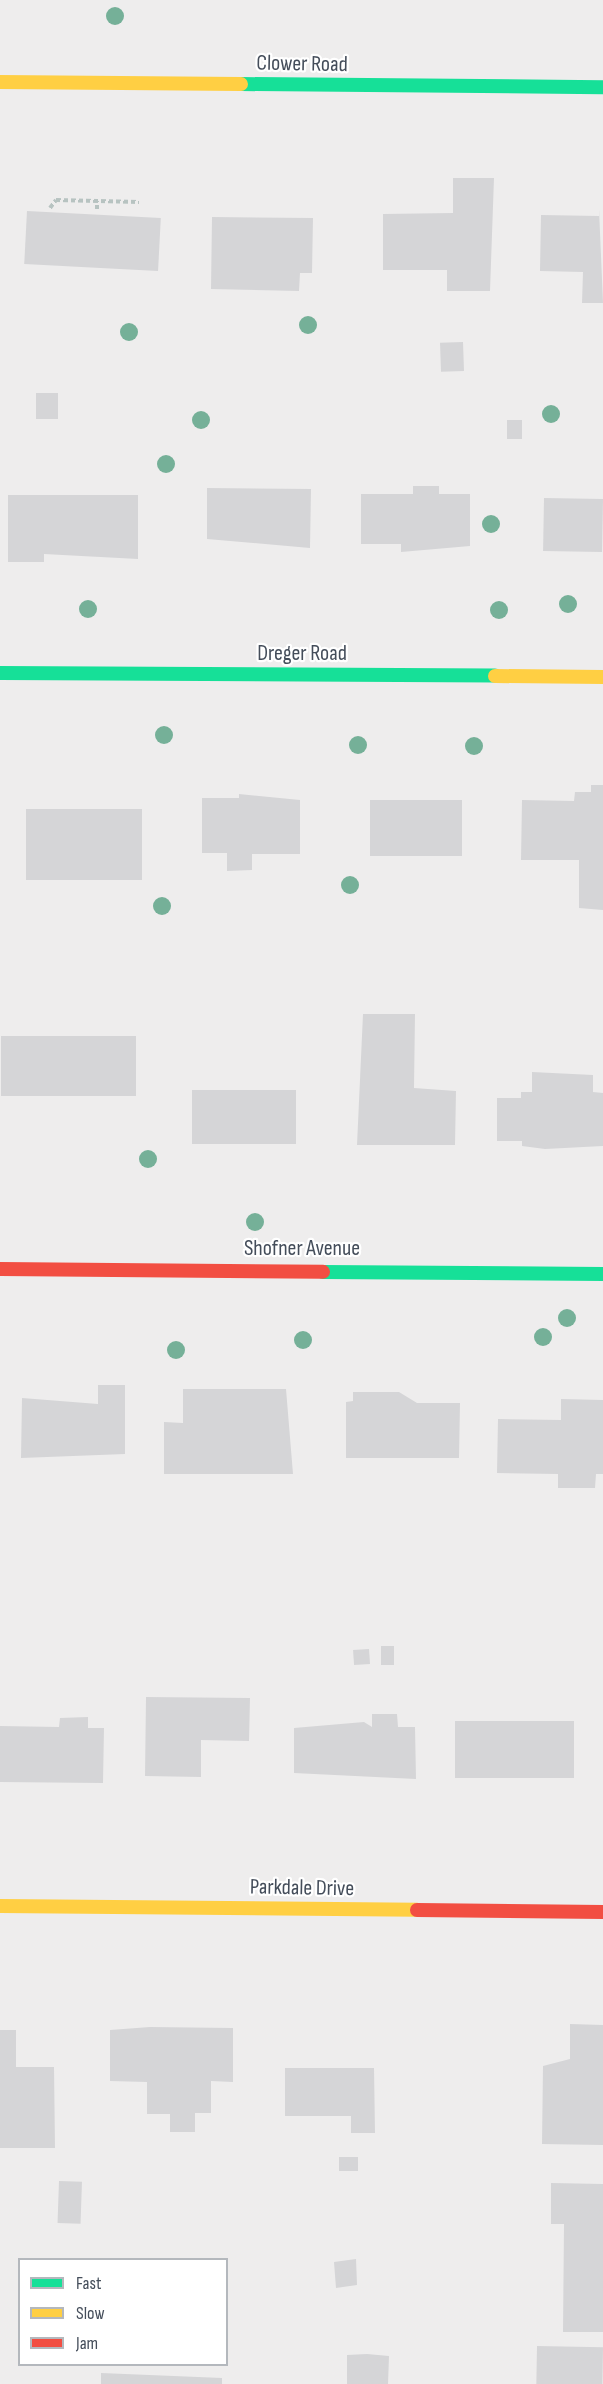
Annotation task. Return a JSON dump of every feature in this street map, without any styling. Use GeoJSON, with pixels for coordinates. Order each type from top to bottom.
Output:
{"type":"FeatureCollection","features":[{"type":"Feature","properties":{"kind":"street","name":"Clower Road"},"geometry":{"type":"LineString","coordinates":[[0,82],[603,87]]}},
{"type":"Feature","properties":{"kind":"street","name":"Dreger Road"},"geometry":{"type":"LineString","coordinates":[[0,673],[603,677]]}},
{"type":"Feature","properties":{"kind":"street","name":"Shofner Avenue"},"geometry":{"type":"LineString","coordinates":[[0,1269],[603,1274]]}},
{"type":"Feature","properties":{"kind":"street","name":"Parkdale Drive"},"geometry":{"type":"LineString","coordinates":[[0,1906],[603,1912]]}},
{"type":"Feature","properties":{"kind":"path"},"geometry":{"type":"LineString","coordinates":[[50,208],[56,201],[139,202]]}},
{"type":"Feature","properties":{"kind":"path"},"geometry":{"type":"LineString","coordinates":[[96,209],[97,201]]}},
{"type":"Feature","properties":{"kind":"building"},"geometry":{"type":"Polygon","coordinates":[[[453,178],[494,178],[490,291],[447,291],[447,270],[383,270],[383,214],[453,213],[453,178]]]}},
{"type":"Feature","properties":{"kind":"building"},"geometry":{"type":"Polygon","coordinates":[[[599,209],[603,303],[582,303],[583,272],[540,271],[541,215],[599,216],[599,209]]]}},
{"type":"Feature","properties":{"kind":"building"},"geometry":{"type":"Polygon","coordinates":[[[27,211],[161,218],[158,271],[24,264],[27,211]]]}},
{"type":"Feature","properties":{"kind":"building"},"geometry":{"type":"Polygon","coordinates":[[[212,217],[313,218],[312,273],[300,273],[299,291],[211,289],[212,217]]]}},
{"type":"Feature","properties":{"kind":"building"},"geometry":{"type":"Polygon","coordinates":[[[463,342],[464,371],[441,372],[440,343],[463,342]]]}},
{"type":"Feature","properties":{"kind":"building"},"geometry":{"type":"Polygon","coordinates":[[[36,393],[58,393],[58,419],[36,419],[36,393]]]}},
{"type":"Feature","properties":{"kind":"building"},"geometry":{"type":"Polygon","coordinates":[[[507,420],[522,420],[522,439],[507,439],[507,420]]]}},
{"type":"Feature","properties":{"kind":"building"},"geometry":{"type":"Polygon","coordinates":[[[413,486],[439,486],[439,494],[470,494],[470,546],[401,552],[401,544],[361,544],[361,494],[413,494],[413,486]]]}},
{"type":"Feature","properties":{"kind":"building"},"geometry":{"type":"Polygon","coordinates":[[[207,488],[311,489],[310,548],[207,539],[207,488]]]}},
{"type":"Feature","properties":{"kind":"building"},"geometry":{"type":"Polygon","coordinates":[[[8,495],[138,495],[138,559],[44,554],[44,562],[8,562],[8,495]]]}},
{"type":"Feature","properties":{"kind":"building"},"geometry":{"type":"Polygon","coordinates":[[[544,498],[603,499],[602,552],[543,551],[544,498]]]}},
{"type":"Feature","properties":{"kind":"building"},"geometry":{"type":"Polygon","coordinates":[[[591,785],[603,785],[603,910],[579,908],[579,860],[521,860],[522,800],[574,801],[575,792],[591,792],[591,785]]]}},
{"type":"Feature","properties":{"kind":"building"},"geometry":{"type":"Polygon","coordinates":[[[239,794],[300,800],[300,854],[252,854],[252,870],[227,871],[227,853],[202,853],[202,798],[239,798],[239,794]]]}},
{"type":"Feature","properties":{"kind":"building"},"geometry":{"type":"Polygon","coordinates":[[[370,800],[462,800],[462,856],[370,856],[370,800]]]}},
{"type":"Feature","properties":{"kind":"building"},"geometry":{"type":"Polygon","coordinates":[[[26,809],[142,809],[142,880],[26,880],[26,809]]]}},
{"type":"Feature","properties":{"kind":"building"},"geometry":{"type":"Polygon","coordinates":[[[363,1014],[415,1014],[414,1088],[456,1091],[455,1145],[357,1145],[363,1014]]]}},
{"type":"Feature","properties":{"kind":"building"},"geometry":{"type":"Polygon","coordinates":[[[1,1036],[136,1036],[136,1096],[1,1096],[1,1036]]]}},
{"type":"Feature","properties":{"kind":"building"},"geometry":{"type":"Polygon","coordinates":[[[532,1072],[593,1075],[593,1092],[603,1093],[603,1146],[545,1149],[522,1146],[522,1141],[497,1141],[497,1098],[521,1098],[521,1092],[532,1092],[532,1072]]]}},
{"type":"Feature","properties":{"kind":"building"},"geometry":{"type":"Polygon","coordinates":[[[192,1090],[296,1090],[296,1144],[192,1144],[192,1090]]]}},
{"type":"Feature","properties":{"kind":"building"},"geometry":{"type":"Polygon","coordinates":[[[98,1385],[125,1385],[125,1454],[21,1458],[22,1398],[98,1404],[98,1385]]]}},
{"type":"Feature","properties":{"kind":"building"},"geometry":{"type":"Polygon","coordinates":[[[183,1389],[286,1389],[293,1474],[164,1474],[164,1422],[183,1423],[183,1389]]]}},
{"type":"Feature","properties":{"kind":"building"},"geometry":{"type":"Polygon","coordinates":[[[353,1392],[399,1392],[417,1403],[460,1403],[459,1458],[346,1458],[346,1402],[353,1401],[353,1392]]]}},
{"type":"Feature","properties":{"kind":"building"},"geometry":{"type":"Polygon","coordinates":[[[561,1399],[603,1400],[603,1474],[596,1474],[595,1488],[558,1488],[558,1474],[497,1473],[498,1419],[561,1420],[561,1399]]]}},
{"type":"Feature","properties":{"kind":"building"},"geometry":{"type":"Polygon","coordinates":[[[381,1646],[394,1646],[394,1665],[381,1665],[381,1646]]]}},
{"type":"Feature","properties":{"kind":"building"},"geometry":{"type":"Polygon","coordinates":[[[369,1649],[370,1664],[354,1665],[353,1650],[369,1649]]]}},
{"type":"Feature","properties":{"kind":"building"},"geometry":{"type":"Polygon","coordinates":[[[146,1697],[250,1698],[249,1741],[201,1740],[201,1777],[145,1776],[146,1697]]]}},
{"type":"Feature","properties":{"kind":"building"},"geometry":{"type":"Polygon","coordinates":[[[372,1714],[397,1714],[398,1727],[415,1727],[416,1779],[294,1773],[294,1728],[364,1722],[372,1727],[372,1714]]]}},
{"type":"Feature","properties":{"kind":"building"},"geometry":{"type":"Polygon","coordinates":[[[88,1717],[88,1728],[104,1728],[103,1783],[0,1782],[0,1726],[59,1727],[60,1718],[88,1717]]]}},
{"type":"Feature","properties":{"kind":"building"},"geometry":{"type":"Polygon","coordinates":[[[455,1721],[574,1721],[574,1778],[455,1778],[455,1721]]]}},
{"type":"Feature","properties":{"kind":"building"},"geometry":{"type":"Polygon","coordinates":[[[570,2024],[603,2025],[603,2145],[542,2144],[543,2066],[570,2059],[570,2024]]]}},
{"type":"Feature","properties":{"kind":"building"},"geometry":{"type":"Polygon","coordinates":[[[150,2027],[233,2028],[233,2082],[211,2081],[211,2113],[195,2113],[195,2132],[170,2132],[170,2114],[147,2114],[147,2082],[110,2081],[110,2030],[150,2027]]]}},
{"type":"Feature","properties":{"kind":"building"},"geometry":{"type":"Polygon","coordinates":[[[0,2030],[16,2030],[16,2067],[54,2067],[55,2148],[0,2148],[0,2030]]]}},
{"type":"Feature","properties":{"kind":"building"},"geometry":{"type":"Polygon","coordinates":[[[285,2068],[374,2068],[375,2133],[351,2133],[351,2116],[285,2116],[285,2068]]]}},
{"type":"Feature","properties":{"kind":"building"},"geometry":{"type":"Polygon","coordinates":[[[339,2157],[358,2157],[358,2171],[339,2171],[339,2157]]]}},
{"type":"Feature","properties":{"kind":"building"},"geometry":{"type":"Polygon","coordinates":[[[59,2181],[82,2182],[81,2224],[58,2223],[59,2181]]]}},
{"type":"Feature","properties":{"kind":"building"},"geometry":{"type":"Polygon","coordinates":[[[551,2183],[603,2184],[603,2332],[563,2332],[564,2224],[551,2224],[551,2183]]]}},
{"type":"Feature","properties":{"kind":"building"},"geometry":{"type":"Polygon","coordinates":[[[356,2259],[357,2285],[336,2288],[334,2262],[356,2259]]]}},
{"type":"Feature","properties":{"kind":"building"},"geometry":{"type":"Polygon","coordinates":[[[537,2346],[603,2347],[602,2384],[536,2384],[537,2346]]]}},
{"type":"Feature","properties":{"kind":"building"},"geometry":{"type":"Polygon","coordinates":[[[347,2355],[389,2356],[388,2384],[347,2384],[347,2355]]]}},
{"type":"Feature","properties":{"kind":"building"},"geometry":{"type":"Polygon","coordinates":[[[101,2373],[222,2378],[222,2384],[101,2384],[101,2373]]]}},
{"type":"Feature","properties":{"kind":"traffic: fast"},"geometry":{"type":"LineString","coordinates":[[241,84],[603,87]]}},
{"type":"Feature","properties":{"kind":"traffic: fast"},"geometry":{"type":"LineString","coordinates":[[0,673],[495,676]]}},
{"type":"Feature","properties":{"kind":"traffic: fast"},"geometry":{"type":"LineString","coordinates":[[323,1272],[603,1274]]}},
{"type":"Feature","properties":{"kind":"traffic: slow"},"geometry":{"type":"LineString","coordinates":[[0,82],[241,84]]}},
{"type":"Feature","properties":{"kind":"traffic: slow"},"geometry":{"type":"LineString","coordinates":[[495,676],[603,677]]}},
{"type":"Feature","properties":{"kind":"traffic: slow"},"geometry":{"type":"LineString","coordinates":[[0,1906],[417,1910]]}},
{"type":"Feature","properties":{"kind":"traffic: jam"},"geometry":{"type":"LineString","coordinates":[[0,1269],[323,1272]]}},
{"type":"Feature","properties":{"kind":"traffic: jam"},"geometry":{"type":"LineString","coordinates":[[417,1910],[603,1912]]}}]}
